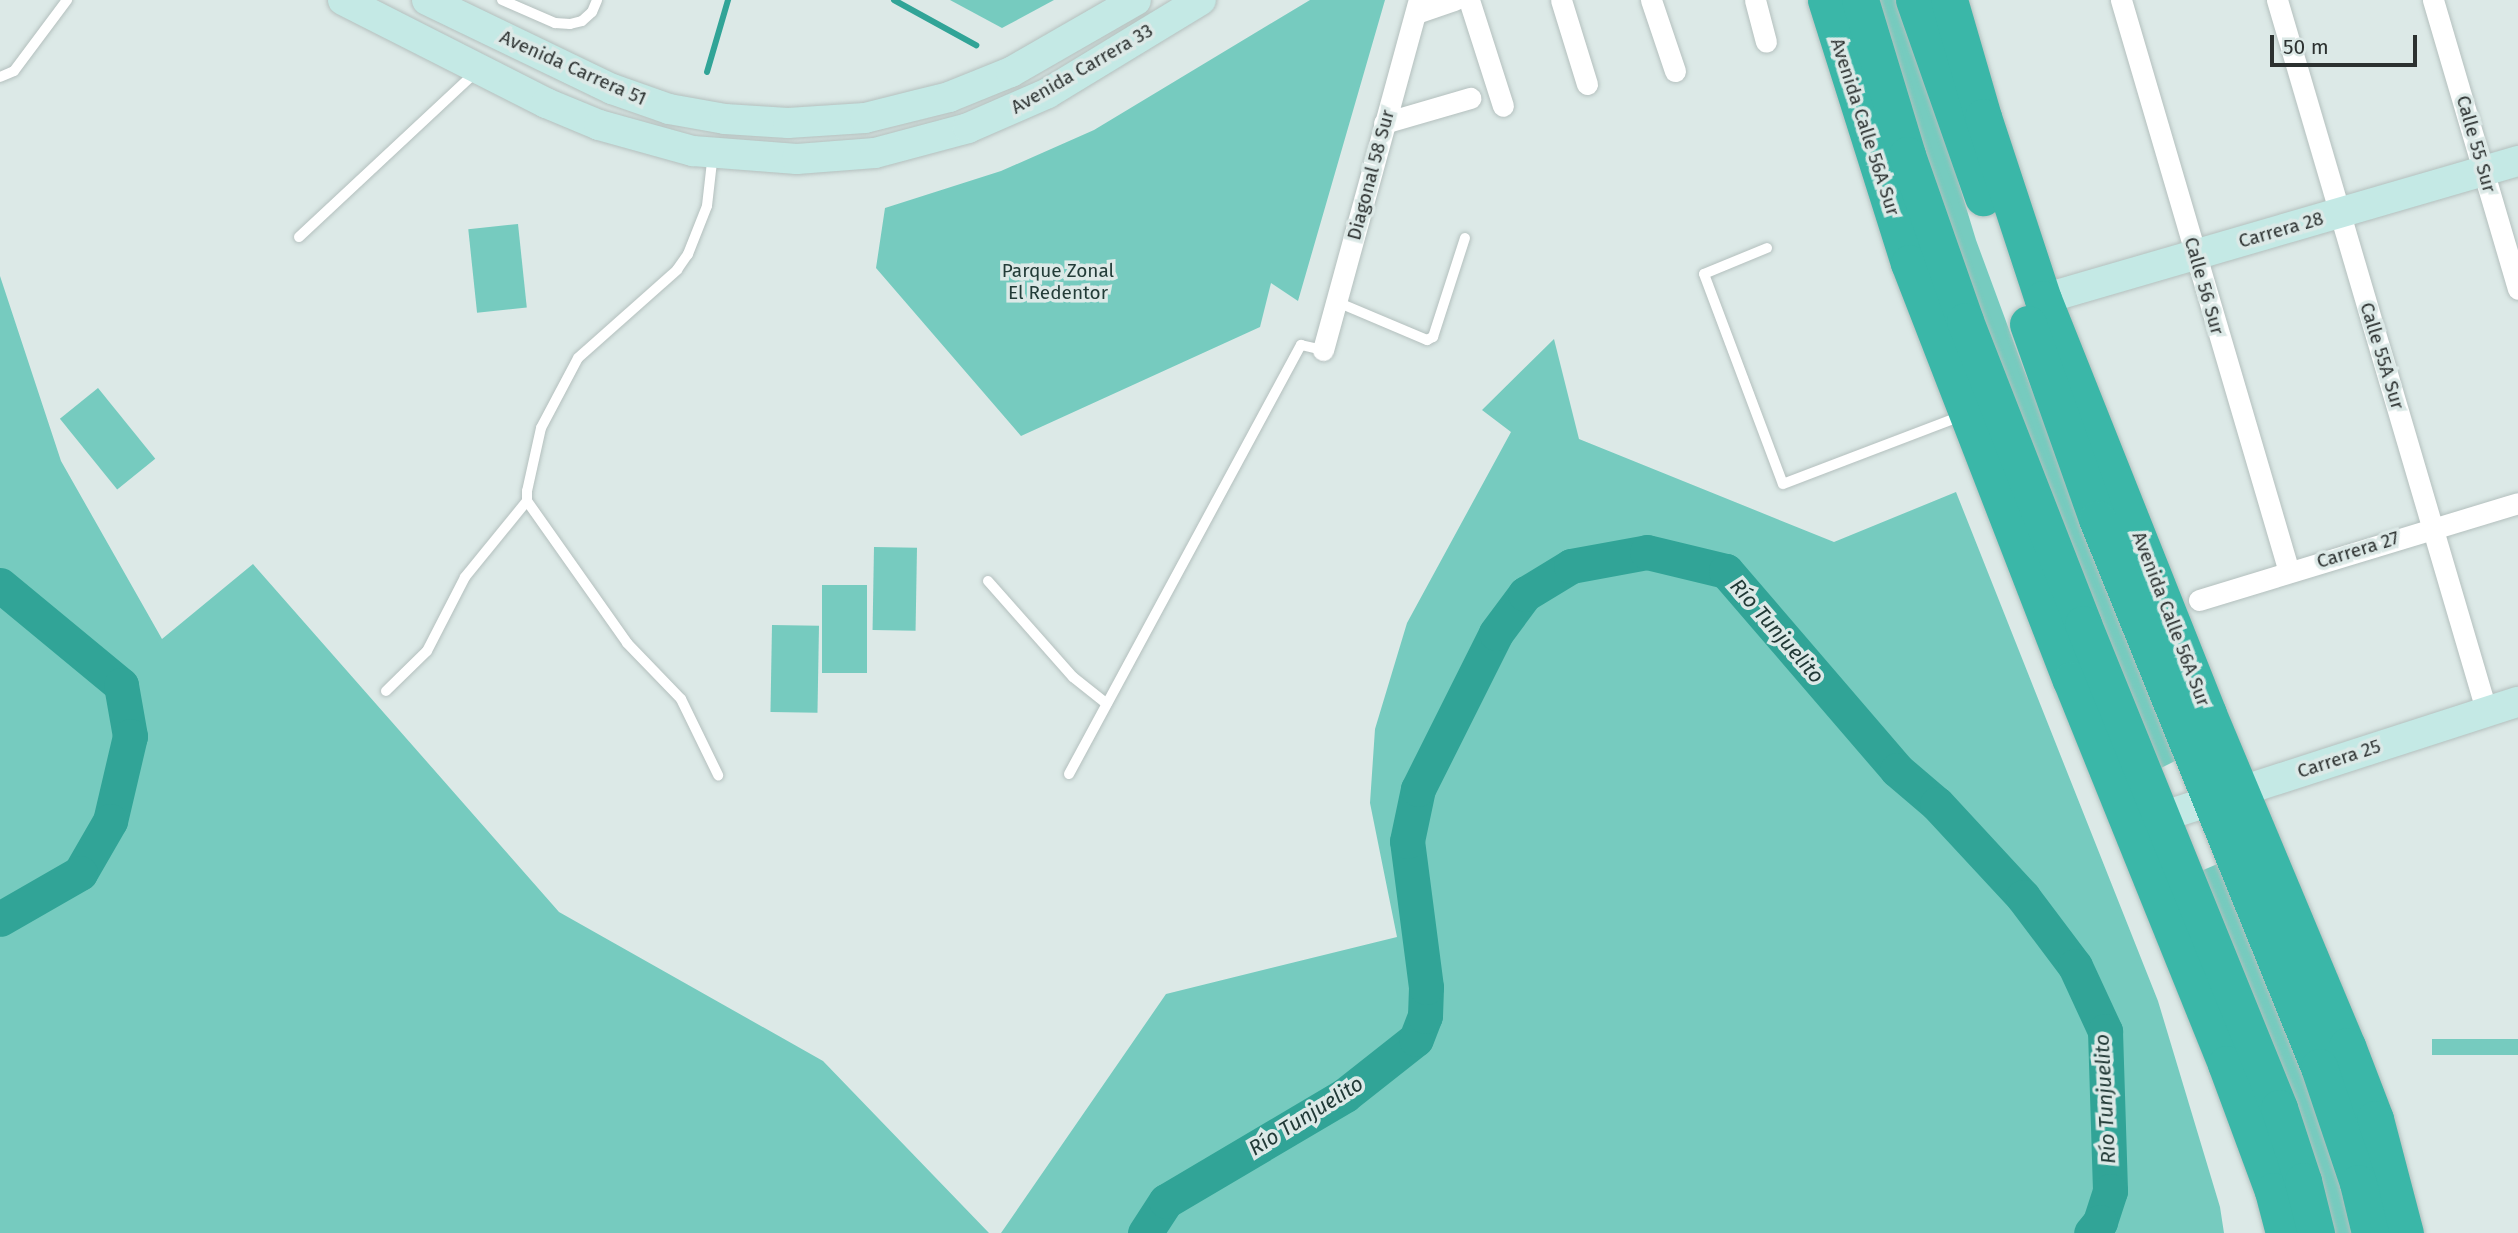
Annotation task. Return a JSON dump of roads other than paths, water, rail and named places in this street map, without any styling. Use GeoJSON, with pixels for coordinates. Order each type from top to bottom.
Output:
{"type":"FeatureCollection","features":[{"type":"Feature","properties":{"kind":"highway","name":"Avenida Calle 56A Sur"},"geometry":{"type":"LineString","coordinates":[[1826,0],[1904,250],[2071,680],[2227,1064],[2254,1136],[2284,1233]]}},
{"type":"Feature","properties":{"kind":"highway","name":"Avenida Calle 56A Sur"},"geometry":{"type":"LineString","coordinates":[[1860,0],[1907,155],[1965,321],[2279,1108],[2304,1181],[2316,1233]]}},
{"type":"Feature","properties":{"kind":"highway","name":"Avenida Calle 56A Sur"},"geometry":{"type":"LineString","coordinates":[[1914,0],[2097,519],[2225,796],[2355,1067],[2391,1172],[2406,1233]]}},
{"type":"Feature","properties":{"kind":"highway","name":"Avenida Calle 56A Sur"},"geometry":{"type":"LineString","coordinates":[[1949,0],[1987,130],[2043,299],[2155,577],[2225,796],[2349,1156],[2370,1233]]}},
{"type":"Feature","properties":{"kind":"highway"},"geometry":{"type":"LineString","coordinates":[[1967,414],[2043,521]]}},
{"type":"Feature","properties":{"kind":"highway"},"geometry":{"type":"LineString","coordinates":[[2097,519],[2155,577]]}},
{"type":"Feature","properties":{"kind":"highway"},"geometry":{"type":"LineString","coordinates":[[2349,1156],[2355,1067]]}},
{"type":"Feature","properties":{"kind":"main road","name":"Avenida Carrera 51"},"geometry":{"type":"LineString","coordinates":[[343,0],[546,103],[599,125],[647,140],[713,153],[797,159],[875,153],[920,142]]}},
{"type":"Feature","properties":{"kind":"main road","name":"Avenida Carrera 51"},"geometry":{"type":"LineString","coordinates":[[427,0],[612,89],[669,108],[725,119],[788,123],[865,118],[949,97],[1012,72]]}},
{"type":"Feature","properties":{"kind":"main road","name":"Avenida Carrera 33"},"geometry":{"type":"LineString","coordinates":[[1012,72],[1136,0]]}},
{"type":"Feature","properties":{"kind":"main road","name":"Avenida Carrera 33"},"geometry":{"type":"LineString","coordinates":[[920,142],[968,128],[1048,93],[1201,0]]}},
{"type":"Feature","properties":{"kind":"main road","name":"Carrera 28"},"geometry":{"type":"LineString","coordinates":[[2043,299],[2518,161]]}},
{"type":"Feature","properties":{"kind":"main road","name":"Carrera 25"},"geometry":{"type":"LineString","coordinates":[[2161,817],[2518,702]]}},
{"type":"Feature","properties":{"kind":"street"},"geometry":{"type":"LineString","coordinates":[[1417,6],[1454,0]]}},
{"type":"Feature","properties":{"kind":"street"},"geometry":{"type":"LineString","coordinates":[[1469,0],[1503,106]]}},
{"type":"Feature","properties":{"kind":"street"},"geometry":{"type":"LineString","coordinates":[[1560,0],[1587,84]]}},
{"type":"Feature","properties":{"kind":"street"},"geometry":{"type":"LineString","coordinates":[[1651,0],[1675,71]]}},
{"type":"Feature","properties":{"kind":"street"},"geometry":{"type":"LineString","coordinates":[[1755,0],[1766,42]]}},
{"type":"Feature","properties":{"kind":"street","name":"Calle 56 Sur"},"geometry":{"type":"LineString","coordinates":[[2121,0],[2289,572]]}},
{"type":"Feature","properties":{"kind":"street","name":"Calle 55A Sur"},"geometry":{"type":"LineString","coordinates":[[2277,0],[2487,713]]}},
{"type":"Feature","properties":{"kind":"street","name":"Calle 55 Sur"},"geometry":{"type":"LineString","coordinates":[[2433,0],[2518,289]]}},
{"type":"Feature","properties":{"kind":"street","name":"Diagonal 58 Sur"},"geometry":{"type":"LineString","coordinates":[[1323,350],[1417,6]]}},
{"type":"Feature","properties":{"kind":"street"},"geometry":{"type":"LineString","coordinates":[[1384,123],[1470,98]]}},
{"type":"Feature","properties":{"kind":"street","name":"Carrera 27"},"geometry":{"type":"LineString","coordinates":[[2199,600],[2518,503]]}},
{"type":"Feature","properties":{"kind":"lane"},"geometry":{"type":"LineString","coordinates":[[0,77],[14,71],[67,0]]}},
{"type":"Feature","properties":{"kind":"lane"},"geometry":{"type":"LineString","coordinates":[[502,0],[542,19],[570,24],[582,21],[592,12],[597,0]]}},
{"type":"Feature","properties":{"kind":"lane"},"geometry":{"type":"LineString","coordinates":[[299,237],[480,69]]}},
{"type":"Feature","properties":{"kind":"lane"},"geometry":{"type":"LineString","coordinates":[[386,691],[427,651],[465,577],[527,501],[529,473],[541,428],[578,358],[677,270],[688,254],[707,206],[713,153]]}},
{"type":"Feature","properties":{"kind":"lane"},"geometry":{"type":"LineString","coordinates":[[1337,302],[1427,340],[1433,337],[1465,239]]}},
{"type":"Feature","properties":{"kind":"lane"},"geometry":{"type":"LineString","coordinates":[[1767,248],[1704,274],[1783,484],[1967,414]]}},
{"type":"Feature","properties":{"kind":"lane"},"geometry":{"type":"LineString","coordinates":[[1069,774],[1301,345],[1323,350]]}},
{"type":"Feature","properties":{"kind":"lane"},"geometry":{"type":"LineString","coordinates":[[527,501],[627,643],[681,699],[718,775]]}},
{"type":"Feature","properties":{"kind":"lane"},"geometry":{"type":"LineString","coordinates":[[988,581],[1073,677],[1107,704]]}},
{"type":"Feature","properties":{"kind":"waterway"},"geometry":{"type":"LineString","coordinates":[[707,72],[728,0]]}},
{"type":"Feature","properties":{"kind":"waterway"},"geometry":{"type":"LineString","coordinates":[[894,0],[976,45]]}},
{"type":"Feature","properties":{"kind":"waterway","name":"Río Tunjuelito"},"geometry":{"type":"LineString","coordinates":[[1145,1233],[1166,1201],[1345,1095],[1416,1039],[1425,1016],[1426,987],[1407,841],[1418,789],[1496,633],[1525,594],[1571,566],[1647,552],[1726,571],[1897,770],[1937,804],[2023,897],[2075,966],[2105,1031],[2110,1191],[2100,1222],[2091,1233]]}},
{"type":"Feature","properties":{"kind":"waterway","name":"Río Tunjuelito"},"geometry":{"type":"LineString","coordinates":[[0,585],[121,685],[130,736],[110,821],[80,873],[0,919]]}},
{"type":"Feature","properties":{"kind":"park label","name":"Parque Zonal El Redentor"},"geometry":{"type":"Point","coordinates":[1058,282]}}]}
